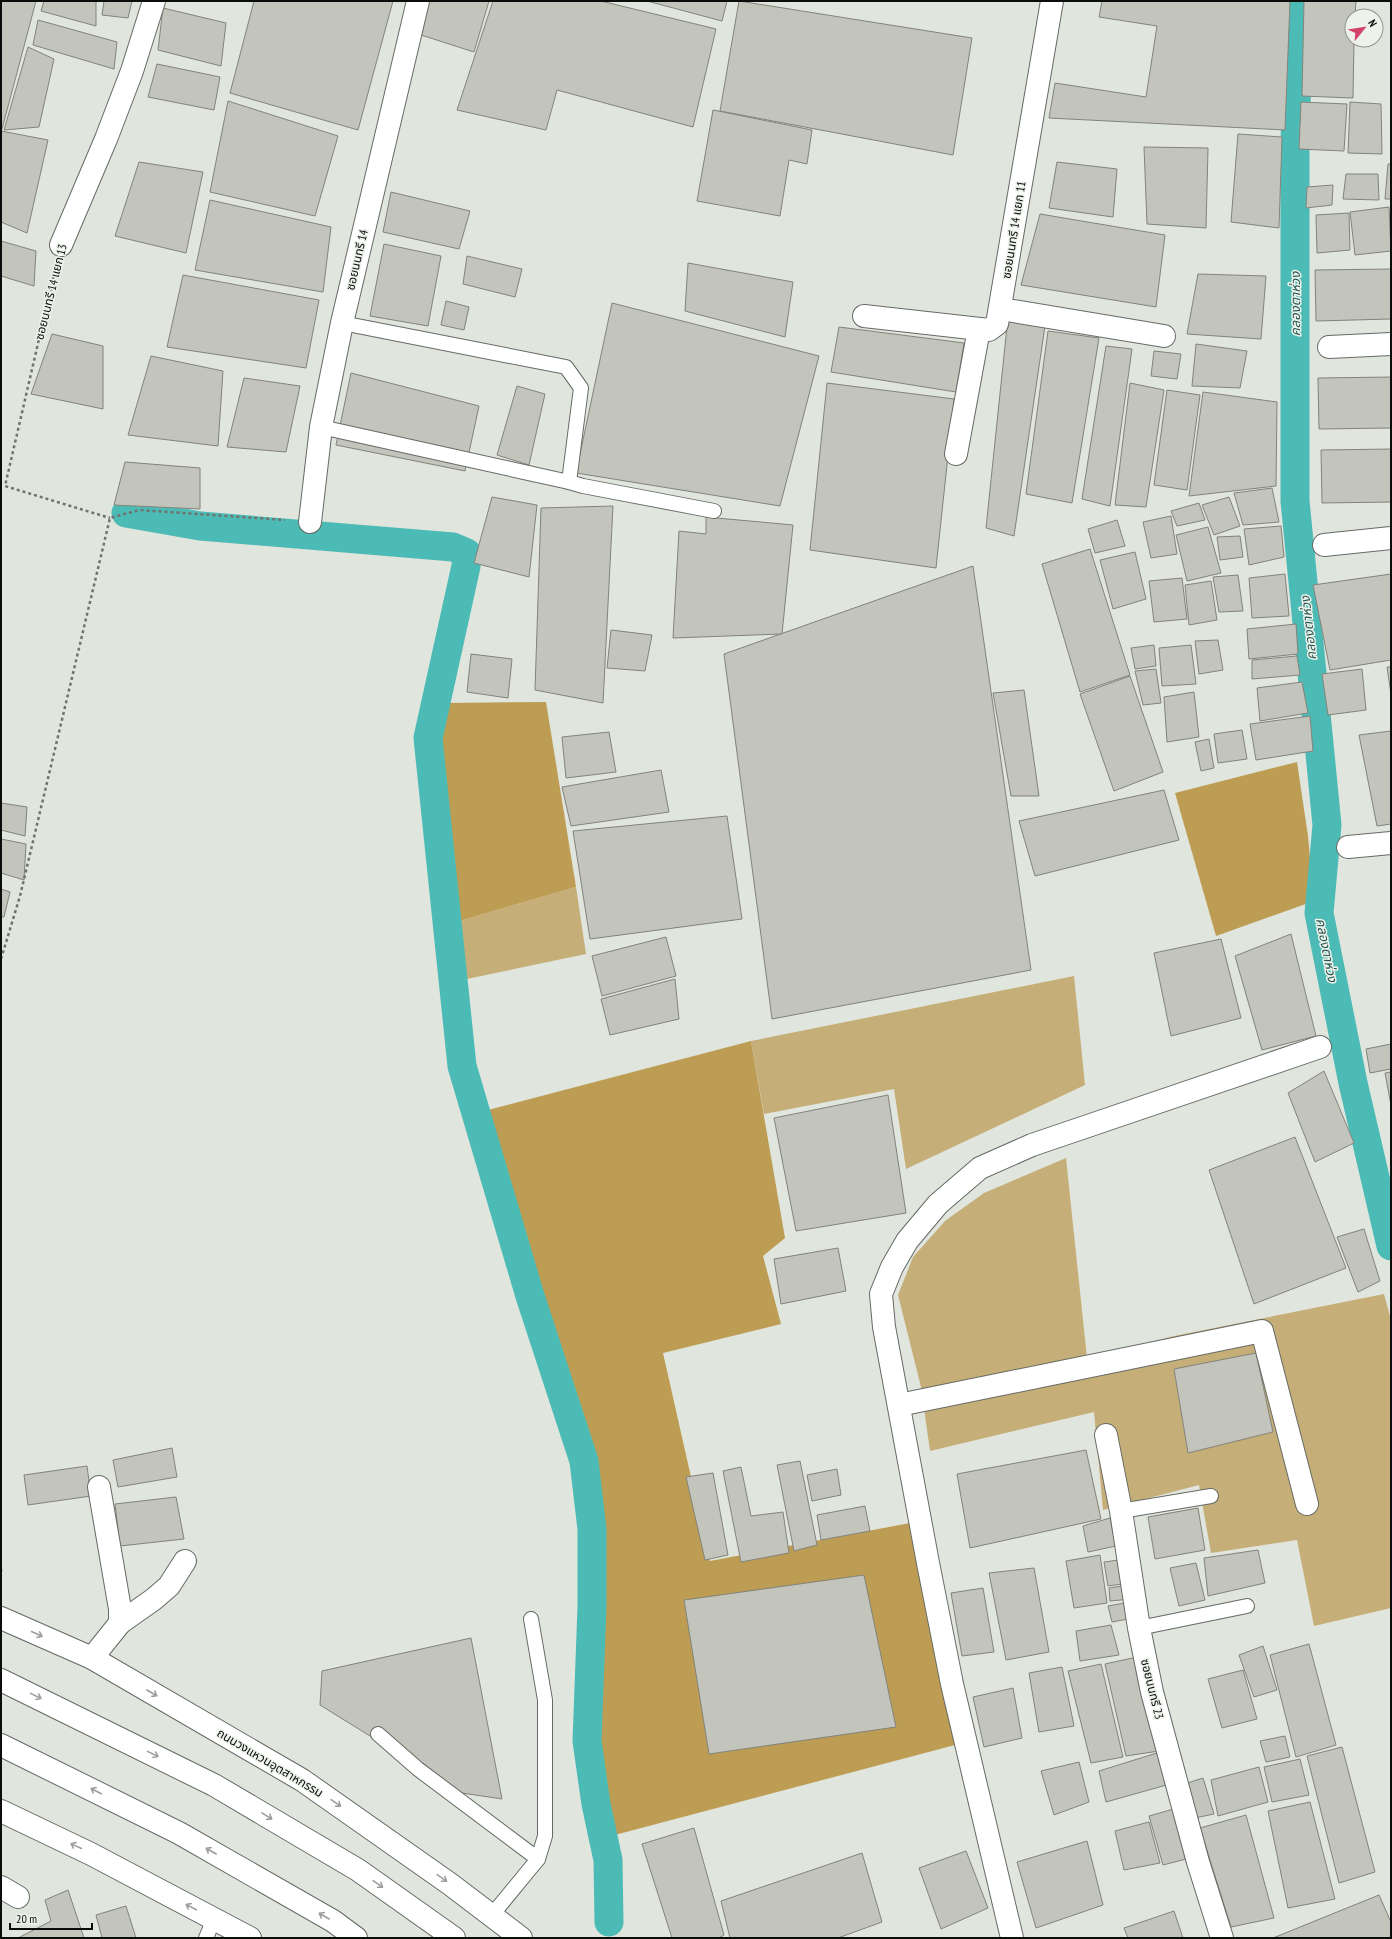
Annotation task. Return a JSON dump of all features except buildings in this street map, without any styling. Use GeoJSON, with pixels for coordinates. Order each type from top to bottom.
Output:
{"type":"FeatureCollection","features":[{"type":"Feature","properties":{"kind":"street","name":"ซอยนนทรี 14 แยก 13"},"geometry":{"type":"LineString","coordinates":[[61,245],[106,139],[132,71],[154,1]]}},
{"type":"Feature","properties":{"kind":"street","name":"ซอยนนทรี 14"},"geometry":{"type":"LineString","coordinates":[[310,522],[321,427],[342,323],[418,1]]}},
{"type":"Feature","properties":{"kind":"street","name":"ซอยนนทรี 14 แยก 11"},"geometry":{"type":"LineString","coordinates":[[864,316],[989,330],[997,324],[1001,309],[1052,1]]}},
{"type":"Feature","properties":{"kind":"street"},"geometry":{"type":"LineString","coordinates":[[1001,309],[1164,336]]}},
{"type":"Feature","properties":{"kind":"street"},"geometry":{"type":"LineString","coordinates":[[956,454],[979,329]]}},
{"type":"Feature","properties":{"kind":"street"},"geometry":{"type":"LineString","coordinates":[[1328,347],[1391,344]]}},
{"type":"Feature","properties":{"kind":"street"},"geometry":{"type":"LineString","coordinates":[[1324,545],[1391,538]]}},
{"type":"Feature","properties":{"kind":"street"},"geometry":{"type":"LineString","coordinates":[[1348,847],[1391,843]]}},
{"type":"Feature","properties":{"kind":"street"},"geometry":{"type":"LineString","coordinates":[[1012,1938],[952,1684],[884,1327],[882,1294],[892,1267],[907,1241],[938,1204],[980,1168],[1032,1145],[1320,1047]]}},
{"type":"Feature","properties":{"kind":"street"},"geometry":{"type":"LineString","coordinates":[[899,1405],[1262,1331],[1307,1504]]}},
{"type":"Feature","properties":{"kind":"street","name":"ซอยนนทรี 23"},"geometry":{"type":"LineString","coordinates":[[1106,1435],[1121,1511],[1139,1628],[1152,1692],[1198,1862],[1222,1938]]}},
{"type":"Feature","properties":{"kind":"street"},"geometry":{"type":"LineString","coordinates":[[99,1487],[120,1609],[120,1623]]}},
{"type":"Feature","properties":{"kind":"street"},"geometry":{"type":"LineString","coordinates":[[92,1658],[120,1623],[154,1600],[169,1586],[185,1561]]}},
{"type":"Feature","properties":{"kind":"street","name":"ถนนวงแหวนอุตสาหกรรม"},"geometry":{"type":"LineString","coordinates":[[1,1618],[92,1658],[302,1780],[444,1879],[521,1938]]}},
{"type":"Feature","properties":{"kind":"street"},"geometry":{"type":"LineString","coordinates":[[1,1680],[214,1785],[358,1870],[454,1938]]}},
{"type":"Feature","properties":{"kind":"street"},"geometry":{"type":"LineString","coordinates":[[1,1745],[179,1833],[333,1921],[356,1938]]}},
{"type":"Feature","properties":{"kind":"street"},"geometry":{"type":"LineString","coordinates":[[1,1811],[91,1854],[210,1928],[250,1938]]}},
{"type":"Feature","properties":{"kind":"lane"},"geometry":{"type":"LineString","coordinates":[[342,323],[566,367],[582,388],[569,482]]}},
{"type":"Feature","properties":{"kind":"lane"},"geometry":{"type":"LineString","coordinates":[[321,427],[583,486],[714,511]]}},
{"type":"Feature","properties":{"kind":"lane"},"geometry":{"type":"LineString","coordinates":[[1121,1511],[1211,1496]]}},
{"type":"Feature","properties":{"kind":"lane"},"geometry":{"type":"LineString","coordinates":[[1139,1628],[1247,1606]]}},
{"type":"Feature","properties":{"kind":"lane"},"geometry":{"type":"LineString","coordinates":[[492,1916],[538,1859],[545,1836],[545,1700],[531,1619]]}},
{"type":"Feature","properties":{"kind":"lane"},"geometry":{"type":"LineString","coordinates":[[378,1734],[418,1769],[538,1859]]}},
{"type":"Feature","properties":{"kind":"path","name":"ซอยนนทรี 14 แยก 13"},"geometry":{"type":"LineString","coordinates":[[61,245],[5,486],[110,518]]}},
{"type":"Feature","properties":{"kind":"path"},"geometry":{"type":"LineString","coordinates":[[1,959],[20,896],[110,518],[139,510],[310,522]]}},
{"type":"Feature","properties":{"kind":"shaded area"},"geometry":{"type":"Polygon","coordinates":[[[546,702],[576,887],[456,922],[437,726],[443,703],[546,702]]]}},
{"type":"Feature","properties":{"kind":"shaded area"},"geometry":{"type":"Polygon","coordinates":[[[1297,762],[1308,836],[1314,901],[1216,936],[1175,793],[1297,762]]]}},
{"type":"Feature","properties":{"kind":"shaded area"},"geometry":{"type":"Polygon","coordinates":[[[576,887],[586,954],[462,980],[456,922],[576,887]]]}},
{"type":"Feature","properties":{"kind":"shaded area"},"geometry":{"type":"Polygon","coordinates":[[[1074,976],[1085,1085],[906,1169],[894,1089],[764,1114],[751,1041],[1074,976]]]}},
{"type":"Feature","properties":{"kind":"shaded area"},"geometry":{"type":"Polygon","coordinates":[[[751,1041],[785,1238],[763,1256],[781,1324],[663,1353],[710,1561],[910,1523],[955,1745],[611,1836],[595,1754],[599,1570],[594,1475],[565,1361],[484,1111],[751,1041]]]}},
{"type":"Feature","properties":{"kind":"shaded area"},"geometry":{"type":"Polygon","coordinates":[[[1066,1158],[1087,1358],[1174,1336],[1384,1294],[1391,1320],[1391,1608],[1314,1626],[1297,1540],[1211,1553],[1199,1485],[1103,1510],[1094,1412],[930,1451],[921,1387],[898,1295],[913,1257],[945,1221],[984,1193],[1066,1158]]]}},
{"type":"Feature","properties":{"kind":"waterway","name":"คลองตาห่วง"},"geometry":{"type":"LineString","coordinates":[[1299,1],[1295,143],[1295,501],[1327,825],[1319,913],[1353,1083],[1391,1246]]}},
{"type":"Feature","properties":{"kind":"waterway"},"geometry":{"type":"LineString","coordinates":[[126,513],[200,526],[453,547],[467,553],[466,566],[428,738],[462,1066],[530,1296],[584,1461],[592,1529],[592,1607],[587,1741],[596,1804],[608,1860],[609,1922]]}}]}
